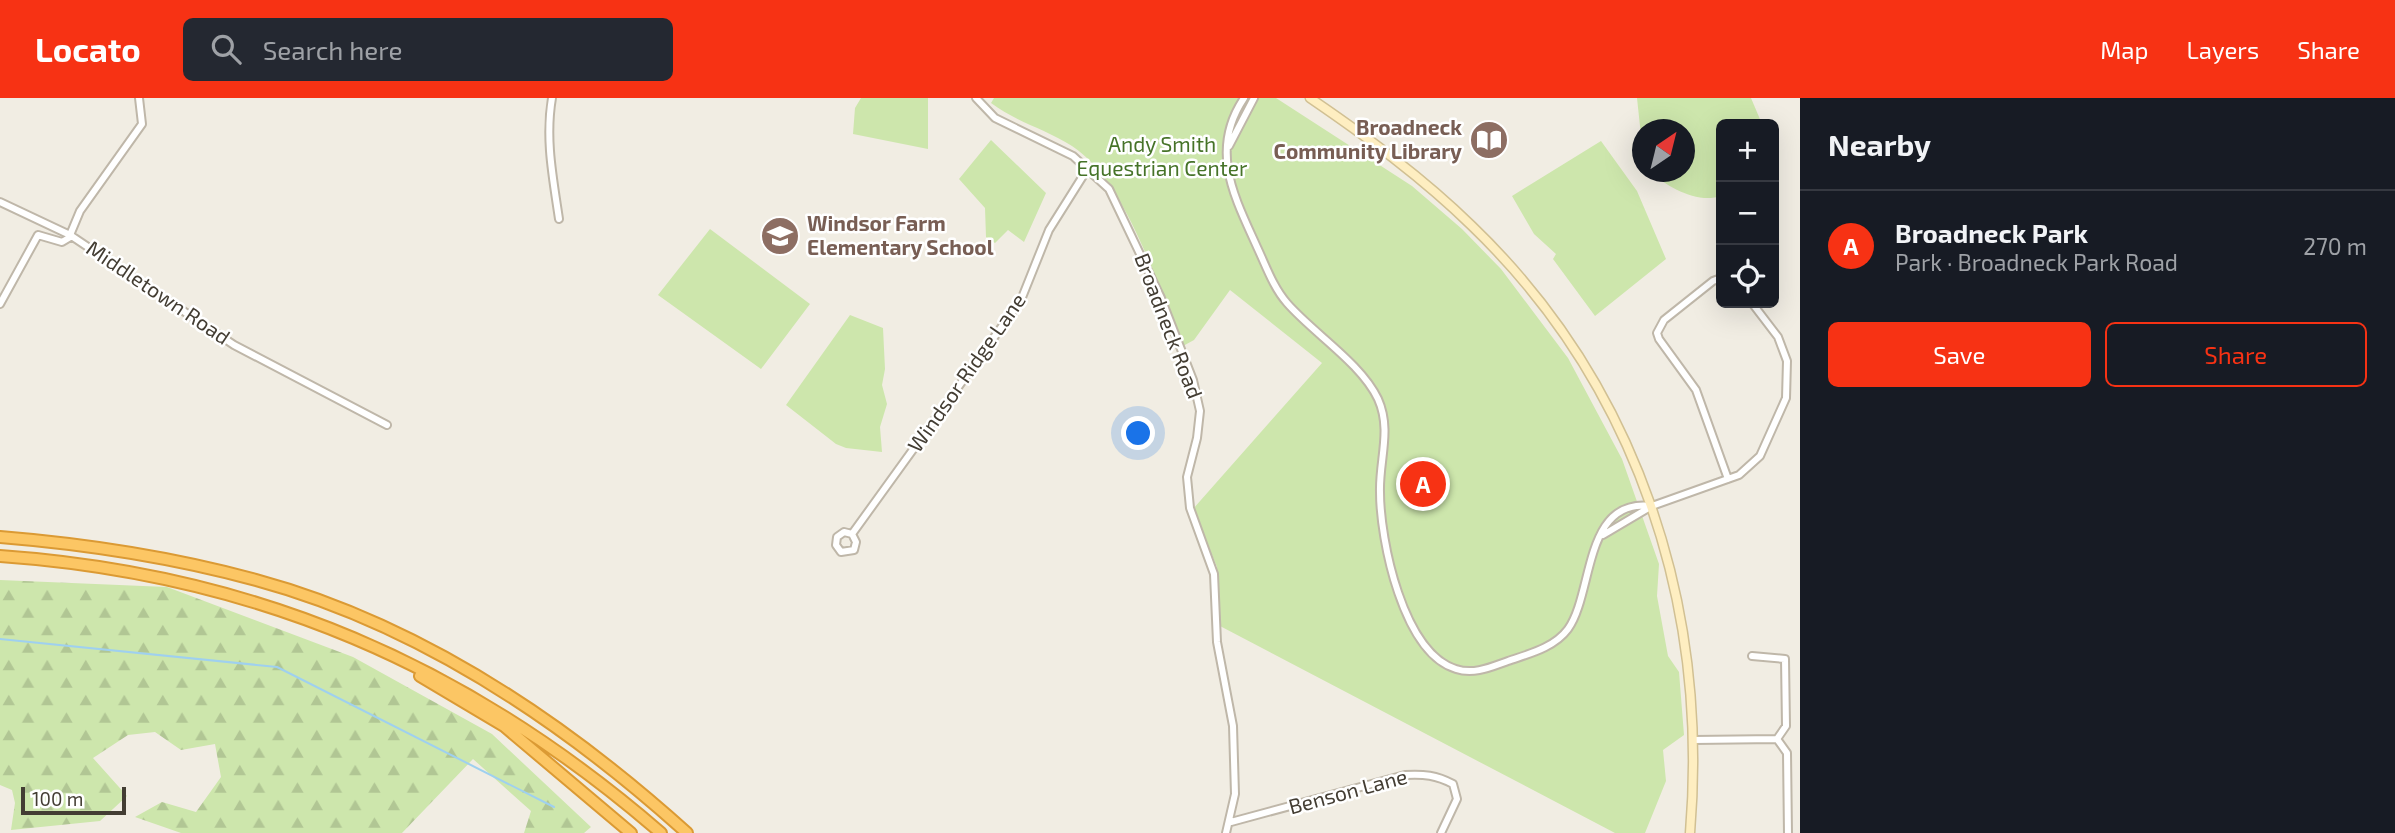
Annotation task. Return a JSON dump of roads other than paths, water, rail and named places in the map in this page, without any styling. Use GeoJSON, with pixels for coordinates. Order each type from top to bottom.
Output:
{"type":"FeatureCollection","features":[{"type":"Feature","properties":{"kind":"highway"},"geometry":{"type":"LineString","coordinates":[[0,537],[80,544],[158,557],[257,580],[347,611],[461,666],[539,715],[607,764],[687,833]]}},
{"type":"Feature","properties":{"kind":"highway"},"geometry":{"type":"LineString","coordinates":[[0,556],[108,566],[182,581],[289,612],[389,654],[456,686],[527,729],[583,769],[661,833]]}},
{"type":"Feature","properties":{"kind":"highway"},"geometry":{"type":"LineString","coordinates":[[389,654],[402,667],[504,726],[631,833]]}},
{"type":"Feature","properties":{"kind":"main road"},"geometry":{"type":"LineString","coordinates":[[1310,98],[1428,186],[1473,226],[1518,275],[1560,329],[1599,390],[1632,455],[1652,506],[1683,619],[1694,740],[1690,833]]}},
{"type":"Feature","properties":{"kind":"street","name":"Middletown Road"},"geometry":{"type":"LineString","coordinates":[[139,98],[142,124],[80,211],[71,235],[196,316],[234,345],[387,425]]}},
{"type":"Feature","properties":{"kind":"street"},"geometry":{"type":"LineString","coordinates":[[552,98],[548,121],[550,157],[559,219]]}},
{"type":"Feature","properties":{"kind":"street","name":"Broadneck Road"},"geometry":{"type":"LineString","coordinates":[[976,98],[995,118],[1041,138],[1088,168],[1109,189],[1139,248],[1193,380],[1200,411],[1198,438],[1187,477],[1190,509],[1214,574],[1217,642],[1233,726],[1235,794],[1231,822],[1226,833]]}},
{"type":"Feature","properties":{"kind":"street"},"geometry":{"type":"LineString","coordinates":[[1244,98],[1231,120],[1227,136],[1227,172],[1233,194],[1275,286],[1293,309],[1358,373],[1377,397],[1386,425],[1379,489],[1381,528],[1393,579],[1416,629],[1440,660],[1457,669],[1480,670],[1535,652],[1567,631],[1577,615],[1589,561],[1608,523],[1618,515],[1642,505],[1652,506],[1728,480],[1739,475],[1760,456],[1786,398],[1787,362],[1778,337],[1756,308]]}},
{"type":"Feature","properties":{"kind":"street"},"geometry":{"type":"LineString","coordinates":[[1228,147],[1254,98]]}},
{"type":"Feature","properties":{"kind":"street","name":"Windsor Ridge Lane"},"geometry":{"type":"LineString","coordinates":[[852,534],[1021,300],[1049,230],[1088,168]]}},
{"type":"Feature","properties":{"kind":"street"},"geometry":{"type":"LineString","coordinates":[[0,202],[71,235],[62,242],[38,235],[0,304]]}},
{"type":"Feature","properties":{"kind":"street"},"geometry":{"type":"LineString","coordinates":[[1716,280],[1664,320],[1657,333],[1696,390],[1728,480]]}},
{"type":"Feature","properties":{"kind":"street"},"geometry":{"type":"LineString","coordinates":[[1752,656],[1785,659],[1786,726],[1777,739]]}},
{"type":"Feature","properties":{"kind":"street"},"geometry":{"type":"LineString","coordinates":[[1694,740],[1777,739]]}},
{"type":"Feature","properties":{"kind":"street"},"geometry":{"type":"LineString","coordinates":[[1777,739],[1787,753],[1788,833]]}},
{"type":"Feature","properties":{"kind":"street","name":"Benson Lane"},"geometry":{"type":"LineString","coordinates":[[1231,822],[1405,775],[1421,774],[1436,776],[1453,784],[1457,800],[1441,833]]}},
{"type":"Feature","properties":{"kind":"waterway"},"geometry":{"type":"LineString","coordinates":[[0,639],[277,667],[554,807]]}},
{"type":"Feature","properties":{"kind":"place","name":"Broadneck Community Library"},"geometry":{"type":"Point","coordinates":[1489,140]}},
{"type":"Feature","properties":{"kind":"place","name":"Windsor Farm Elementary School"},"geometry":{"type":"Point","coordinates":[780,236]}},
{"type":"Feature","properties":{"kind":"place","name":"Broadneck Park"},"geometry":{"type":"Point","coordinates":[1423,484]}},
{"type":"Feature","properties":{"kind":"park label","name":"Andy Smith Equestrian Center"},"geometry":{"type":"Point","coordinates":[1162,157]}}]}
